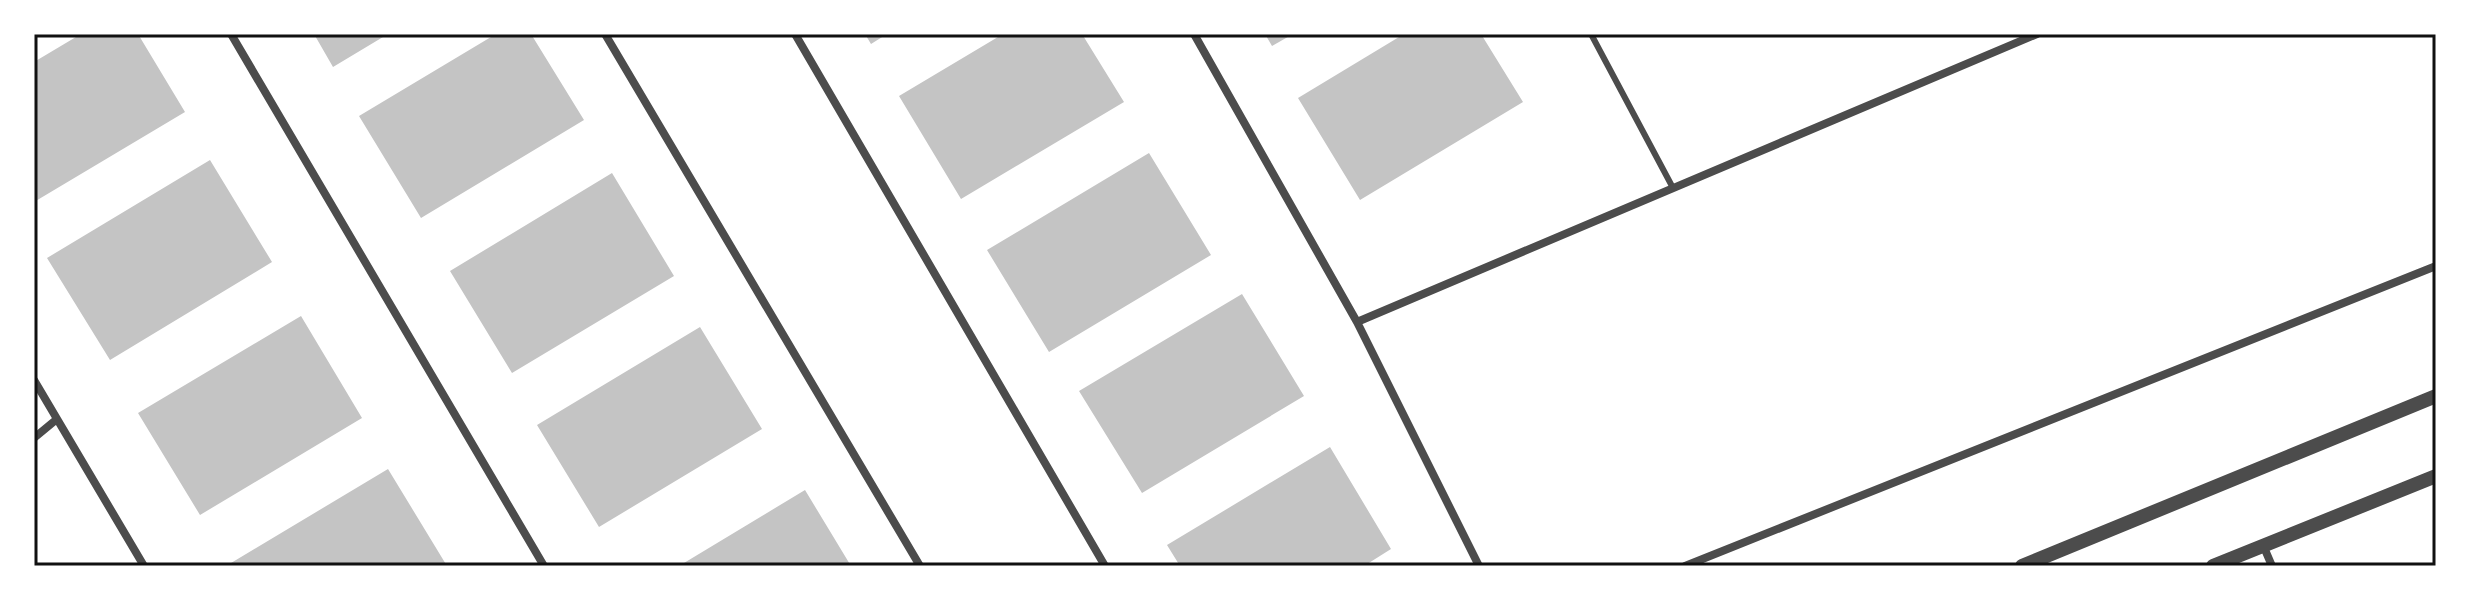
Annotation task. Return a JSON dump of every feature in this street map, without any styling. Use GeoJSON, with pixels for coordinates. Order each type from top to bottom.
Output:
{"type":"FeatureCollection","features":[{"type":"Feature","properties":{"kind":"street"},"geometry":{"type":"LineString","coordinates":[[231,34],[544,566]]}},
{"type":"Feature","properties":{"kind":"street"},"geometry":{"type":"LineString","coordinates":[[605,34],[920,566]]}},
{"type":"Feature","properties":{"kind":"street"},"geometry":{"type":"LineString","coordinates":[[795,34],[1105,566]]}},
{"type":"Feature","properties":{"kind":"street"},"geometry":{"type":"LineString","coordinates":[[1194,34],[1357,322],[1479,566]]}},
{"type":"Feature","properties":{"kind":"street"},"geometry":{"type":"LineString","coordinates":[[1357,322],[2037,34]]}},
{"type":"Feature","properties":{"kind":"street"},"geometry":{"type":"LineString","coordinates":[[1685,566],[2436,266]]}},
{"type":"Feature","properties":{"kind":"street"},"geometry":{"type":"LineString","coordinates":[[34,380],[144,566]]}},
{"type":"Feature","properties":{"kind":"street"},"geometry":{"type":"LineString","coordinates":[[2022,566],[2436,396]]}},
{"type":"Feature","properties":{"kind":"street"},"geometry":{"type":"LineString","coordinates":[[34,438],[57,419]]}},
{"type":"Feature","properties":{"kind":"street"},"geometry":{"type":"LineString","coordinates":[[2213,566],[2436,476]]}},
{"type":"Feature","properties":{"kind":"street"},"geometry":{"type":"LineString","coordinates":[[2263,545],[2272,566]]}},
{"type":"Feature","properties":{"kind":"lane"},"geometry":{"type":"LineString","coordinates":[[1591,34],[1673,188]]}},
{"type":"Feature","properties":{"kind":"building"},"geometry":{"type":"Polygon","coordinates":[[[81,34],[138,34],[185,112],[34,202],[34,62],[81,34]]]}},
{"type":"Feature","properties":{"kind":"building"},"geometry":{"type":"Polygon","coordinates":[[[314,34],[388,34],[333,67],[314,34]]]}},
{"type":"Feature","properties":{"kind":"building"},"geometry":{"type":"Polygon","coordinates":[[[496,34],[531,34],[584,120],[421,218],[359,116],[496,34]]]}},
{"type":"Feature","properties":{"kind":"building"},"geometry":{"type":"Polygon","coordinates":[[[865,34],[887,34],[871,44],[865,34]]]}},
{"type":"Feature","properties":{"kind":"building"},"geometry":{"type":"Polygon","coordinates":[[[1003,34],[1082,34],[1124,102],[961,199],[899,96],[1003,34]]]}},
{"type":"Feature","properties":{"kind":"building"},"geometry":{"type":"Polygon","coordinates":[[[1265,34],[1293,34],[1272,46],[1265,34]]]}},
{"type":"Feature","properties":{"kind":"building"},"geometry":{"type":"Polygon","coordinates":[[[1404,34],[1481,34],[1523,102],[1360,200],[1298,98],[1404,34]]]}},
{"type":"Feature","properties":{"kind":"building"},"geometry":{"type":"Polygon","coordinates":[[[1149,153],[1211,255],[1049,352],[987,250],[1149,153]]]}},
{"type":"Feature","properties":{"kind":"building"},"geometry":{"type":"Polygon","coordinates":[[[210,160],[272,262],[110,360],[47,258],[210,160]]]}},
{"type":"Feature","properties":{"kind":"building"},"geometry":{"type":"Polygon","coordinates":[[[612,173],[674,276],[512,373],[450,271],[612,173]]]}},
{"type":"Feature","properties":{"kind":"building"},"geometry":{"type":"Polygon","coordinates":[[[1242,294],[1304,396],[1142,493],[1079,391],[1242,294]]]}},
{"type":"Feature","properties":{"kind":"building"},"geometry":{"type":"Polygon","coordinates":[[[301,316],[362,418],[200,515],[138,413],[301,316]]]}},
{"type":"Feature","properties":{"kind":"building"},"geometry":{"type":"Polygon","coordinates":[[[700,327],[762,429],[599,527],[537,425],[700,327]]]}},
{"type":"Feature","properties":{"kind":"building"},"geometry":{"type":"Polygon","coordinates":[[[1330,447],[1391,549],[1364,566],[1180,566],[1167,545],[1330,447]]]}},
{"type":"Feature","properties":{"kind":"building"},"geometry":{"type":"Polygon","coordinates":[[[388,469],[447,566],[226,566],[388,469]]]}},
{"type":"Feature","properties":{"kind":"building"},"geometry":{"type":"Polygon","coordinates":[[[805,490],[851,566],[679,566],[805,490]]]}}]}
